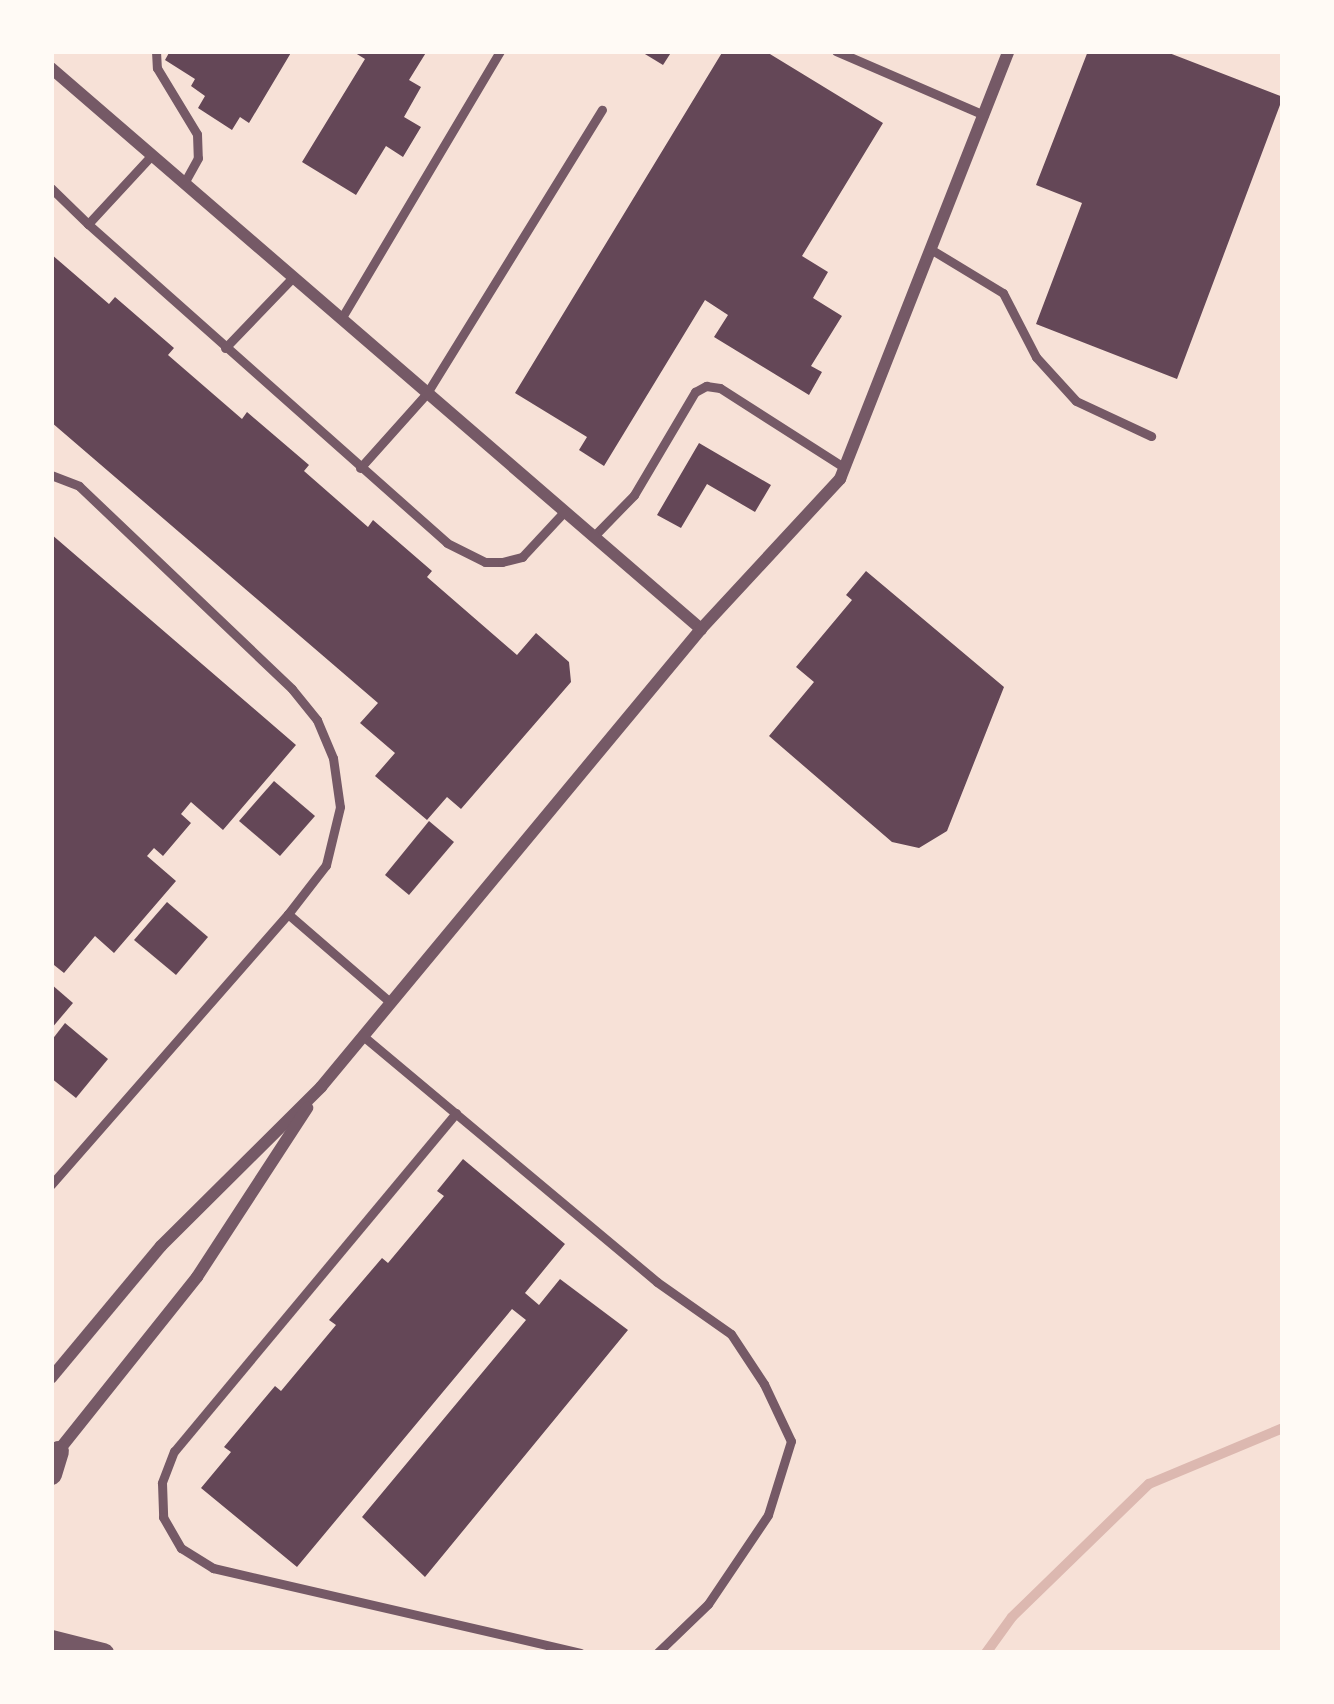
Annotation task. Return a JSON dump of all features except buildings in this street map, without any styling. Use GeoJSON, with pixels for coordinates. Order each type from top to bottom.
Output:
{"type":"FeatureCollection","features":[{"type":"Feature","properties":{"kind":"street"},"geometry":{"type":"LineString","coordinates":[[51,1378],[161,1246],[321,1087],[700,629],[814,512],[845,468],[1009,51]]}},
{"type":"Feature","properties":{"kind":"street"},"geometry":{"type":"LineString","coordinates":[[51,68],[700,629]]}},
{"type":"Feature","properties":{"kind":"street"},"geometry":{"type":"LineString","coordinates":[[51,1474],[55,1456],[197,1276],[321,1087]]}},
{"type":"Feature","properties":{"kind":"street"},"geometry":{"type":"LineString","coordinates":[[51,1640],[103,1653]]}},
{"type":"Feature","properties":{"kind":"lane"},"geometry":{"type":"LineString","coordinates":[[156,51],[157,68],[197,134],[197,158],[184,182]]}},
{"type":"Feature","properties":{"kind":"lane"},"geometry":{"type":"LineString","coordinates":[[341,319],[500,51]]}},
{"type":"Feature","properties":{"kind":"lane"},"geometry":{"type":"LineString","coordinates":[[836,51],[985,116]]}},
{"type":"Feature","properties":{"kind":"lane"},"geometry":{"type":"LineString","coordinates":[[360,468],[427,393],[602,110]]}},
{"type":"Feature","properties":{"kind":"lane"},"geometry":{"type":"LineString","coordinates":[[88,224],[152,155]]}},
{"type":"Feature","properties":{"kind":"lane"},"geometry":{"type":"LineString","coordinates":[[51,188],[447,543],[485,562],[522,556],[564,512]]}},
{"type":"Feature","properties":{"kind":"lane"},"geometry":{"type":"LineString","coordinates":[[932,250],[1003,293],[1036,358],[1076,401],[1151,436]]}},
{"type":"Feature","properties":{"kind":"lane"},"geometry":{"type":"LineString","coordinates":[[225,348],[292,277]]}},
{"type":"Feature","properties":{"kind":"lane"},"geometry":{"type":"LineString","coordinates":[[593,537],[634,495],[695,392],[706,386],[720,388],[845,468]]}},
{"type":"Feature","properties":{"kind":"lane"},"geometry":{"type":"LineString","coordinates":[[51,476],[79,486],[140,541],[241,636],[317,720],[334,758],[340,807],[326,865],[51,1185]]}},
{"type":"Feature","properties":{"kind":"lane"},"geometry":{"type":"LineString","coordinates":[[288,914],[391,1003]]}},
{"type":"Feature","properties":{"kind":"lane"},"geometry":{"type":"LineString","coordinates":[[363,1036],[657,1282],[730,1334],[764,1384],[790,1441],[768,1515],[708,1604],[657,1653]]}},
{"type":"Feature","properties":{"kind":"lane"},"geometry":{"type":"LineString","coordinates":[[456,1113],[174,1451],[162,1483],[163,1517],[181,1548],[213,1568],[580,1653]]}},
{"type":"Feature","properties":{"kind":"waterway"},"geometry":{"type":"LineString","coordinates":[[986,1653],[1012,1617],[1149,1484],[1283,1428]]}}]}
